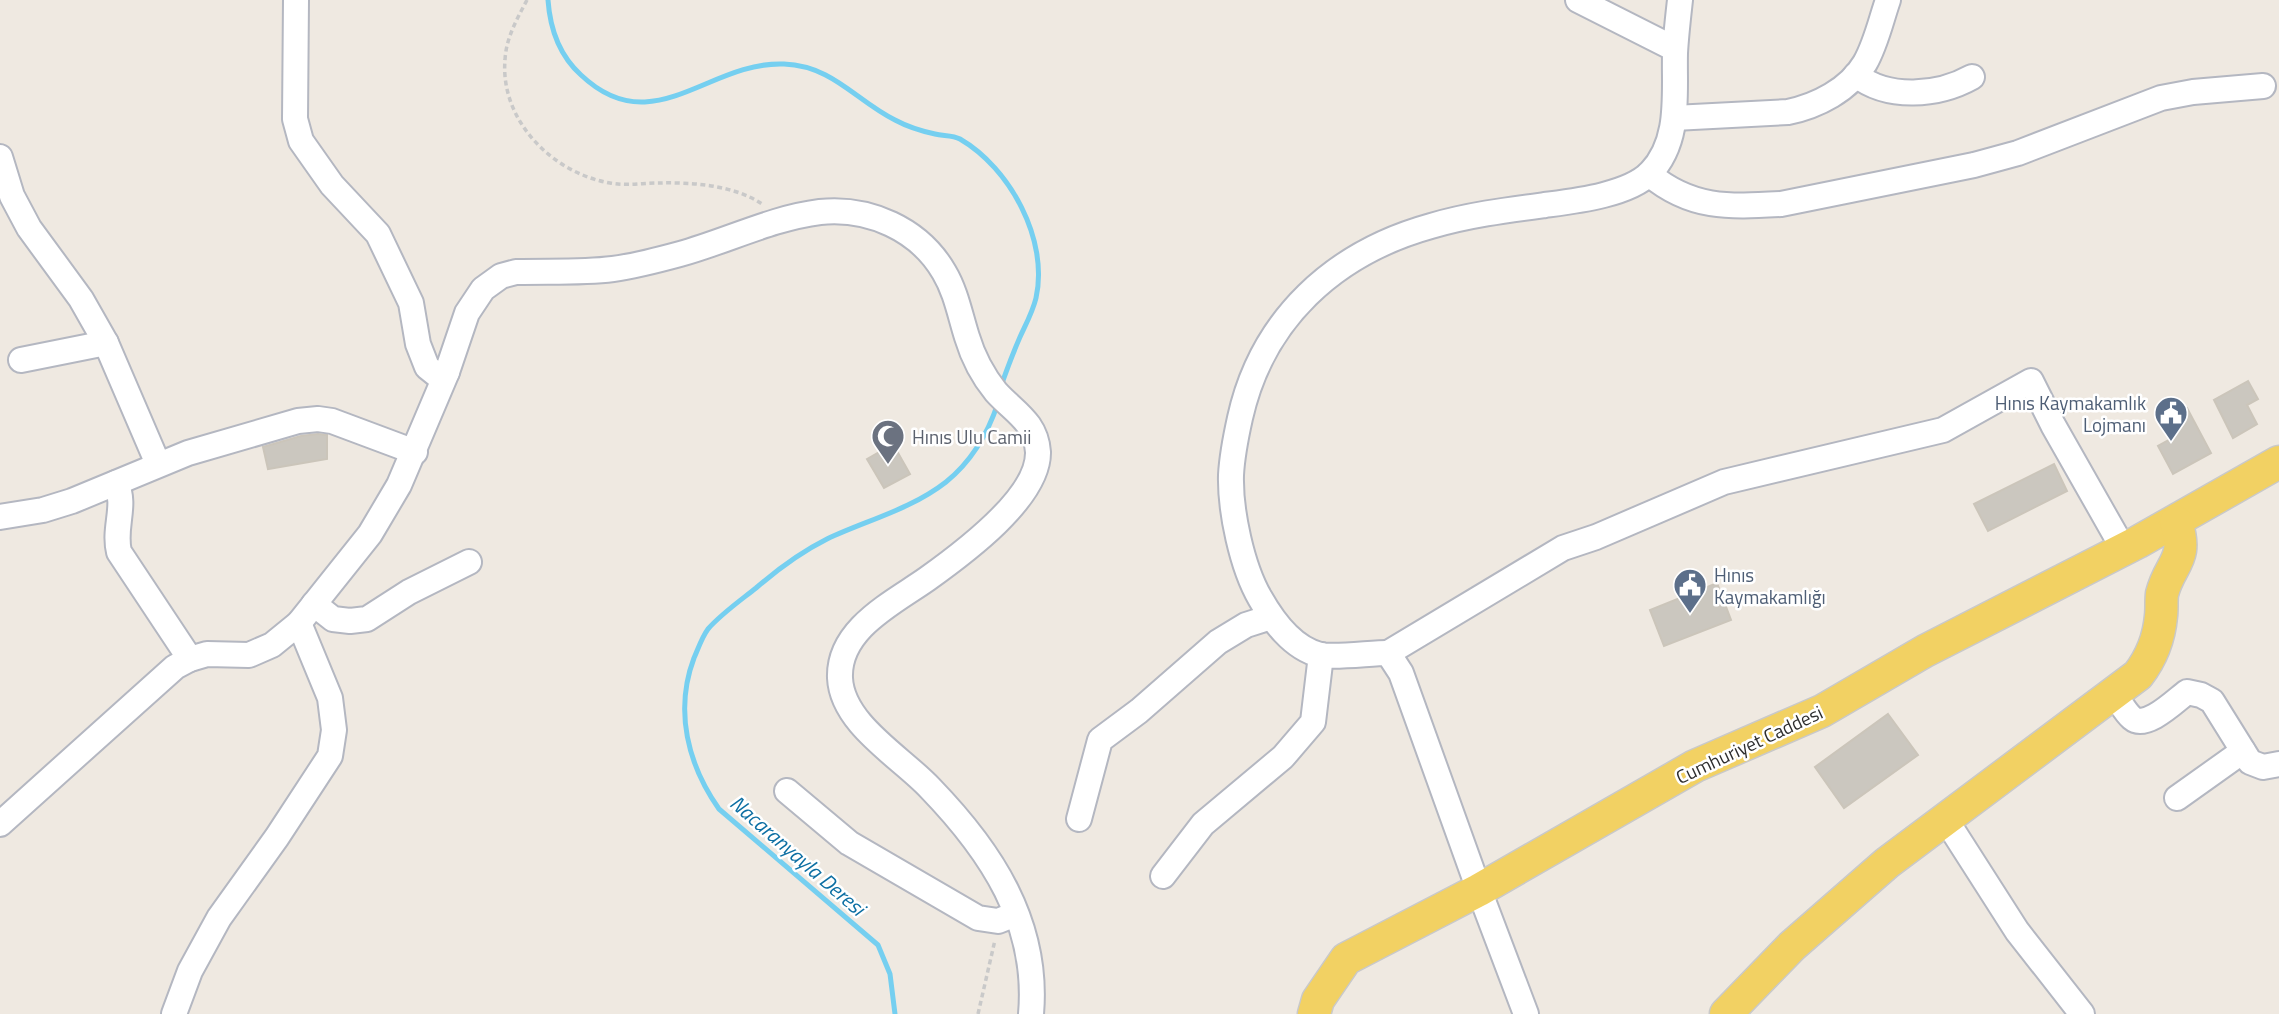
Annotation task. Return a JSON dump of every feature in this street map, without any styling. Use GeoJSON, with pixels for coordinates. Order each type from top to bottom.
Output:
{"type":"FeatureCollection","features":[{"type":"Feature","properties":{"kind":"main road","name":"Cumhuriyet Caddesi"},"geometry":{"type":"LineString","coordinates":[[1314,1014],[1318,1000],[1346,959],[1479,890],[1695,766],[1822,711],[1925,651],[2176,522],[2279,462]]}},
{"type":"Feature","properties":{"kind":"main road"},"geometry":{"type":"LineString","coordinates":[[1726,1014],[1792,946],[1887,863],[2138,676],[2152,655],[2159,635],[2162,593],[2180,553],[2180,534],[2176,522]]}},
{"type":"Feature","properties":{"kind":"main road"},"geometry":{"type":"LineString","coordinates":[[2131,546],[2162,593]]}},
{"type":"Feature","properties":{"kind":"street"},"geometry":{"type":"LineString","coordinates":[[296,0],[295,119],[301,141],[332,185],[378,234],[411,303],[418,344],[427,367],[437,375],[447,372]]}},
{"type":"Feature","properties":{"kind":"street"},"geometry":{"type":"LineString","coordinates":[[1578,0],[1675,49]]}},
{"type":"Feature","properties":{"kind":"street"},"geometry":{"type":"LineString","coordinates":[[1680,0],[1671,138],[1662,157],[1649,174],[1632,186],[1576,200],[1431,225],[1392,239],[1362,253],[1332,272],[1279,325],[1259,360],[1245,395],[1235,439],[1231,476],[1234,514],[1244,555],[1257,593],[1271,617],[1286,634],[1321,655],[1388,653],[1563,548],[1596,537],[1724,482],[1943,430],[2031,381],[2053,425],[2131,546]]}},
{"type":"Feature","properties":{"kind":"street"},"geometry":{"type":"LineString","coordinates":[[1674,118],[1803,109],[1831,96],[1856,75],[1866,62],[1888,0]]}},
{"type":"Feature","properties":{"kind":"street"},"geometry":{"type":"LineString","coordinates":[[1856,75],[1871,85],[1886,90],[1937,92],[1972,78]]}},
{"type":"Feature","properties":{"kind":"street"},"geometry":{"type":"LineString","coordinates":[[1649,174],[1672,191],[1708,204],[1781,204],[2018,153],[2161,98],[2193,92],[2263,86]]}},
{"type":"Feature","properties":{"kind":"street"},"geometry":{"type":"LineString","coordinates":[[0,158],[12,196],[29,228],[81,299],[106,343],[158,464]]}},
{"type":"Feature","properties":{"kind":"street"},"geometry":{"type":"LineString","coordinates":[[0,824],[175,667],[207,654],[249,655],[272,645],[306,613],[370,534],[399,485],[415,453],[467,313],[483,289],[501,276],[516,272],[571,272],[623,267],[684,253],[775,223],[821,212],[855,214],[883,220],[910,233],[932,254],[945,272],[955,295],[972,353],[997,393],[1029,422],[1035,437],[1038,453],[1036,471],[1028,488],[985,532],[932,575],[868,620],[851,639],[841,657],[840,676],[841,688],[849,709],[868,731],[928,786],[977,843],[1000,876],[1007,917],[1030,960],[1033,984],[1031,1014]]}},
{"type":"Feature","properties":{"kind":"street"},"geometry":{"type":"LineString","coordinates":[[21,360],[106,343]]}},
{"type":"Feature","properties":{"kind":"street"},"geometry":{"type":"LineString","coordinates":[[0,517],[43,510],[72,501],[158,464],[298,421],[332,421],[415,453]]}},
{"type":"Feature","properties":{"kind":"street"},"geometry":{"type":"LineString","coordinates":[[116,483],[122,505],[116,531],[119,552],[190,659]]}},
{"type":"Feature","properties":{"kind":"street"},"geometry":{"type":"LineString","coordinates":[[306,613],[350,621],[367,619],[409,592],[469,562]]}},
{"type":"Feature","properties":{"kind":"street"},"geometry":{"type":"LineString","coordinates":[[174,1014],[190,971],[219,918],[330,757],[334,730],[330,698],[306,613]]}},
{"type":"Feature","properties":{"kind":"street"},"geometry":{"type":"LineString","coordinates":[[1079,819],[1100,740],[1139,711],[1218,642],[1246,625],[1271,617]]}},
{"type":"Feature","properties":{"kind":"street"},"geometry":{"type":"LineString","coordinates":[[1388,653],[1401,673],[1526,1014]]}},
{"type":"Feature","properties":{"kind":"street"},"geometry":{"type":"LineString","coordinates":[[1163,876],[1203,824],[1283,757],[1313,722],[1321,655]]}},
{"type":"Feature","properties":{"kind":"street"},"geometry":{"type":"LineString","coordinates":[[2115,695],[2132,718],[2140,721],[2152,718],[2187,692],[2201,695],[2216,706],[2250,762],[2258,766],[2279,764]]}},
{"type":"Feature","properties":{"kind":"street"},"geometry":{"type":"LineString","coordinates":[[2176,798],[2243,751]]}},
{"type":"Feature","properties":{"kind":"street"},"geometry":{"type":"LineString","coordinates":[[787,791],[849,844],[978,918],[1007,917]]}},
{"type":"Feature","properties":{"kind":"street"},"geometry":{"type":"LineString","coordinates":[[1946,820],[2017,931],[2082,1014]]}},
{"type":"Feature","properties":{"kind":"path"},"geometry":{"type":"LineString","coordinates":[[527,0],[507,45],[505,73],[506,87],[514,110],[526,132],[537,144],[560,163],[606,183],[684,184],[737,193],[760,202],[771,212],[775,223]]}},
{"type":"Feature","properties":{"kind":"path"},"geometry":{"type":"LineString","coordinates":[[978,1014],[1007,917]]}},
{"type":"Feature","properties":{"kind":"building"},"geometry":{"type":"Polygon","coordinates":[[[2248,381],[2258,399],[2247,405],[2257,424],[2233,438],[2214,400],[2248,381]]]}},
{"type":"Feature","properties":{"kind":"building","name":"Hınıs Kaymakamlık Lojmanı"},"geometry":{"type":"Polygon","coordinates":[[[2187,408],[2211,453],[2173,474],[2158,446],[2174,437],[2164,420],[2187,408]]]}},
{"type":"Feature","properties":{"kind":"building"},"geometry":{"type":"Polygon","coordinates":[[[318,434],[327,435],[327,459],[268,469],[263,447],[318,434]]]}},
{"type":"Feature","properties":{"kind":"building","name":"Hınıs Ulu Camii"},"geometry":{"type":"Polygon","coordinates":[[[893,444],[910,474],[884,488],[867,459],[893,444]]]}},
{"type":"Feature","properties":{"kind":"building"},"geometry":{"type":"Polygon","coordinates":[[[2054,464],[2067,491],[1988,531],[1974,504],[2054,464]]]}},
{"type":"Feature","properties":{"kind":"building","name":"Hınıs Kaymakamlığı"},"geometry":{"type":"Polygon","coordinates":[[[1717,583],[1731,620],[1664,646],[1650,610],[1717,583]]]}},
{"type":"Feature","properties":{"kind":"building"},"geometry":{"type":"Polygon","coordinates":[[[1888,714],[1918,755],[1844,808],[1815,767],[1888,714]]]}},
{"type":"Feature","properties":{"kind":"waterway","name":"Nacaranyayla Deresi"},"geometry":{"type":"LineString","coordinates":[[548,0],[551,21],[561,50],[581,75],[607,94],[632,102],[657,101],[756,66],[801,66],[830,77],[881,112],[910,127],[957,138],[978,152],[995,168],[1022,208],[1037,253],[1039,276],[1035,303],[1001,386]]}},
{"type":"Feature","properties":{"kind":"waterway","name":"Nacaranyayla Deresi"},"geometry":{"type":"LineString","coordinates":[[895,1014],[890,974],[878,945],[719,809],[708,792],[692,756],[687,737],[685,698],[688,678],[708,629],[781,568],[827,539],[918,500],[946,482],[964,465],[978,446],[998,403]]}},
{"type":"Feature","properties":{"kind":"place","name":"Hınıs Kaymakamlık Lojmanı"},"geometry":{"type":"Point","coordinates":[2171,443]}},
{"type":"Feature","properties":{"kind":"place","name":"Hınıs Ulu Camii"},"geometry":{"type":"Point","coordinates":[888,466]}},
{"type":"Feature","properties":{"kind":"place","name":"Hınıs Kaymakamlığı"},"geometry":{"type":"Point","coordinates":[1690,615]}}]}
